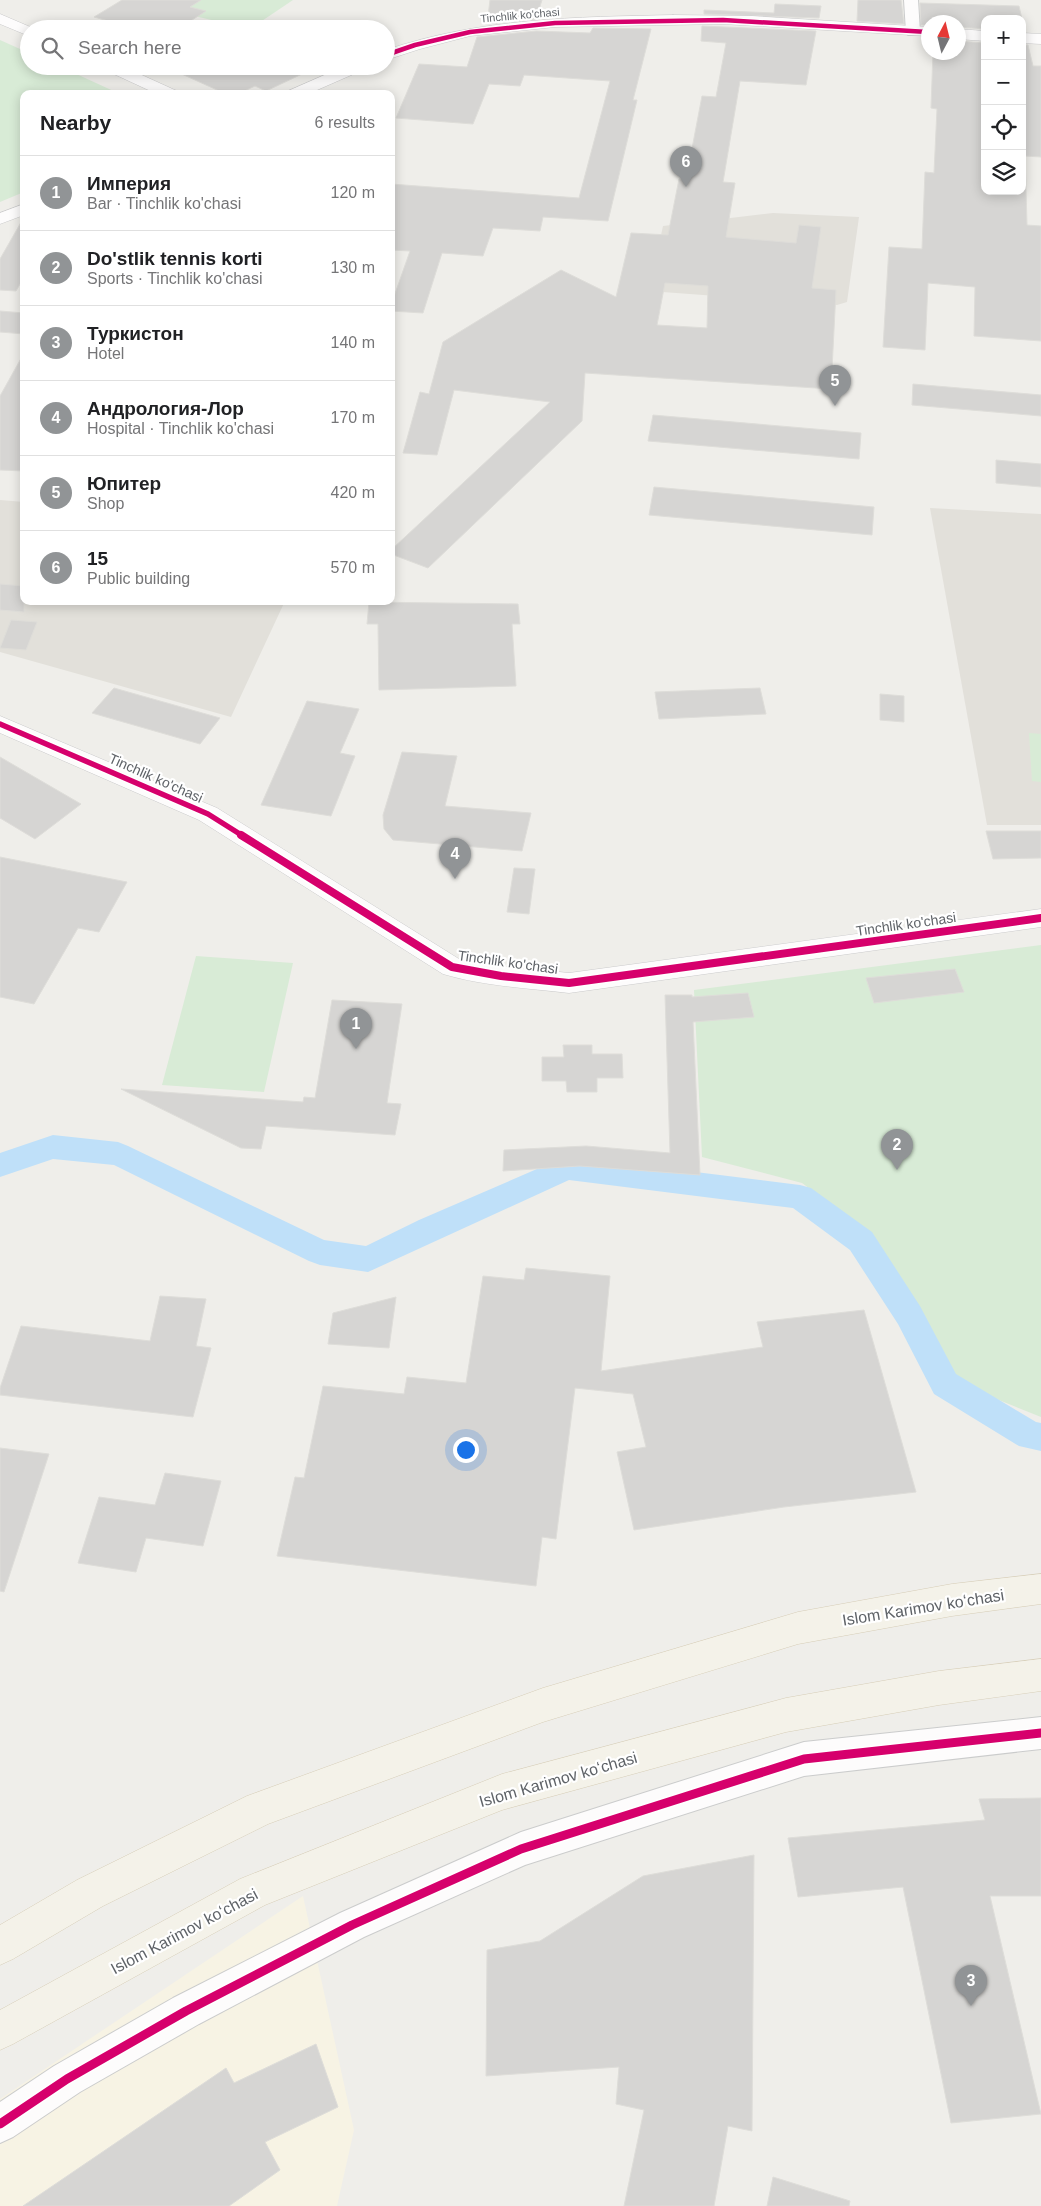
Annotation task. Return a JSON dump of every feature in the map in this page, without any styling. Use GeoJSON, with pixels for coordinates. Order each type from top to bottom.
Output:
{"type":"FeatureCollection","features":[{"type":"Feature","properties":{"kind":"main road","name":"Islom Karimov koʻchasi"},"geometry":{"type":"LineString","coordinates":[[0,1946],[90,1893],[260,1809],[543,1705],[798,1628],[952,1600],[1041,1589]]}},
{"type":"Feature","properties":{"kind":"main road","name":"Islom Karimov koʻchasi"},"geometry":{"type":"LineString","coordinates":[[0,2031],[253,1892],[502,1792],[786,1715],[939,1688],[1041,1675]]}},
{"type":"Feature","properties":{"kind":"street"},"geometry":{"type":"LineString","coordinates":[[911,0],[921,32]]}},
{"type":"Feature","properties":{"kind":"street"},"geometry":{"type":"LineString","coordinates":[[0,19],[20,27]]}},
{"type":"Feature","properties":{"kind":"street","name":"Tinchlik ko'chasi"},"geometry":{"type":"LineString","coordinates":[[395,52],[421,42],[466,31],[558,22],[694,19],[921,32]]}},
{"type":"Feature","properties":{"kind":"street"},"geometry":{"type":"LineString","coordinates":[[966,35],[981,36]]}},
{"type":"Feature","properties":{"kind":"street"},"geometry":{"type":"LineString","coordinates":[[1026,38],[1041,39]]}},
{"type":"Feature","properties":{"kind":"street"},"geometry":{"type":"LineString","coordinates":[[129,75],[162,90]]}},
{"type":"Feature","properties":{"kind":"street"},"geometry":{"type":"LineString","coordinates":[[303,90],[338,75]]}},
{"type":"Feature","properties":{"kind":"street"},"geometry":{"type":"LineString","coordinates":[[0,219],[20,211]]}},
{"type":"Feature","properties":{"kind":"street","name":"Tinchlik ko'chasi"},"geometry":{"type":"LineString","coordinates":[[0,724],[208,814],[452,967],[501,976],[569,983],[1041,918]]}},
{"type":"Feature","properties":{"kind":"street"},"geometry":{"type":"LineString","coordinates":[[0,2124],[67,2079],[186,2011],[352,1926],[522,1849],[804,1759],[1041,1733]]}},
{"type":"Feature","properties":{"kind":"shaded area"},"geometry":{"type":"Polygon","coordinates":[[[773,213],[859,217],[847,302],[837,305],[649,291],[663,226],[773,213]]]}},
{"type":"Feature","properties":{"kind":"shaded area"},"geometry":{"type":"Polygon","coordinates":[[[0,500],[20,502],[20,605],[283,605],[231,717],[0,652],[0,500]]]}},
{"type":"Feature","properties":{"kind":"shaded area"},"geometry":{"type":"Polygon","coordinates":[[[930,508],[1041,514],[1041,825],[987,825],[930,508]]]}},
{"type":"Feature","properties":{"kind":"shaded area"},"geometry":{"type":"Polygon","coordinates":[[[303,1896],[354,2130],[337,2206],[0,2206],[0,2099],[303,1896]]]}},
{"type":"Feature","properties":{"kind":"green space"},"geometry":{"type":"Polygon","coordinates":[[[126,0],[293,0],[263,20],[212,20],[126,0]]]}},
{"type":"Feature","properties":{"kind":"green space"},"geometry":{"type":"Polygon","coordinates":[[[0,40],[20,49],[20,75],[79,75],[111,90],[20,90],[20,194],[0,202],[0,40]]]}},
{"type":"Feature","properties":{"kind":"green space"},"geometry":{"type":"Polygon","coordinates":[[[1029,733],[1041,734],[1041,782],[1032,781],[1029,733]]]}},
{"type":"Feature","properties":{"kind":"green space"},"geometry":{"type":"Polygon","coordinates":[[[1041,945],[1041,1417],[957,1383],[932,1337],[856,1223],[802,1183],[702,1157],[694,990],[1041,945]]]}},
{"type":"Feature","properties":{"kind":"green space"},"geometry":{"type":"Polygon","coordinates":[[[196,956],[293,963],[264,1092],[162,1085],[196,956]]]}},
{"type":"Feature","properties":{"kind":"building"},"geometry":{"type":"Polygon","coordinates":[[[122,0],[201,0],[190,7],[206,11],[192,20],[105,20],[94,17],[122,0]]]}},
{"type":"Feature","properties":{"kind":"building"},"geometry":{"type":"Polygon","coordinates":[[[490,0],[542,0],[536,19],[487,24],[490,0]]]}},
{"type":"Feature","properties":{"kind":"building"},"geometry":{"type":"Polygon","coordinates":[[[858,0],[901,0],[904,24],[857,21],[858,0]]]}},
{"type":"Feature","properties":{"kind":"building"},"geometry":{"type":"Polygon","coordinates":[[[920,3],[1019,6],[1021,15],[981,15],[981,29],[966,28],[966,15],[921,15],[921,25],[920,3]]]}},
{"type":"Feature","properties":{"kind":"building"},"geometry":{"type":"Polygon","coordinates":[[[775,4],[821,6],[819,18],[704,14],[704,10],[774,13],[775,4]]]}},
{"type":"Feature","properties":{"kind":"building"},"geometry":{"type":"Polygon","coordinates":[[[702,26],[816,31],[806,85],[740,81],[723,182],[735,183],[726,237],[796,243],[799,225],[821,227],[812,288],[836,290],[831,389],[585,373],[582,421],[428,568],[395,556],[395,546],[550,402],[454,390],[437,455],[403,453],[420,392],[429,394],[443,342],[561,270],[616,297],[631,233],[668,235],[679,179],[686,180],[702,96],[716,97],[726,43],[701,41],[702,26]],[[665,283],[657,325],[707,328],[708,286],[665,283]]]}},
{"type":"Feature","properties":{"kind":"building"},"geometry":{"type":"Polygon","coordinates":[[[593,28],[651,29],[633,100],[637,100],[608,221],[543,217],[540,231],[493,228],[483,256],[442,253],[423,313],[395,311],[395,294],[410,251],[395,250],[395,184],[579,198],[610,81],[524,75],[520,86],[489,84],[473,124],[396,118],[419,64],[467,67],[477,37],[536,31],[590,33],[593,28]]]}},
{"type":"Feature","properties":{"kind":"building"},"geometry":{"type":"Polygon","coordinates":[[[966,42],[981,43],[981,195],[1026,195],[1026,190],[1027,225],[1041,226],[1041,341],[974,336],[975,287],[928,283],[925,350],[883,347],[889,247],[922,249],[925,172],[934,173],[937,109],[931,108],[933,60],[966,60],[966,42]]]}},
{"type":"Feature","properties":{"kind":"building"},"geometry":{"type":"Polygon","coordinates":[[[1026,45],[1028,45],[1033,66],[1041,66],[1041,157],[1026,156],[1026,45]]]}},
{"type":"Feature","properties":{"kind":"building"},"geometry":{"type":"Polygon","coordinates":[[[184,75],[300,75],[268,90],[255,86],[246,90],[217,90],[184,75]]]}},
{"type":"Feature","properties":{"kind":"building"},"geometry":{"type":"Polygon","coordinates":[[[20,224],[20,284],[16,291],[0,290],[0,259],[20,224]]]}},
{"type":"Feature","properties":{"kind":"building"},"geometry":{"type":"Polygon","coordinates":[[[0,311],[20,313],[20,334],[0,332],[0,311]]]}},
{"type":"Feature","properties":{"kind":"building"},"geometry":{"type":"Polygon","coordinates":[[[20,360],[20,471],[0,470],[0,396],[20,360]]]}},
{"type":"Feature","properties":{"kind":"building"},"geometry":{"type":"Polygon","coordinates":[[[913,384],[1041,395],[1041,416],[912,405],[913,384]]]}},
{"type":"Feature","properties":{"kind":"building"},"geometry":{"type":"Polygon","coordinates":[[[653,415],[861,433],[859,459],[648,441],[653,415]]]}},
{"type":"Feature","properties":{"kind":"building"},"geometry":{"type":"Polygon","coordinates":[[[996,460],[1041,464],[1041,487],[996,483],[996,460]]]}},
{"type":"Feature","properties":{"kind":"building"},"geometry":{"type":"Polygon","coordinates":[[[654,487],[874,507],[872,535],[649,515],[654,487]]]}},
{"type":"Feature","properties":{"kind":"building"},"geometry":{"type":"Polygon","coordinates":[[[0,584],[20,586],[20,605],[24,605],[24,612],[0,610],[0,584]]]}},
{"type":"Feature","properties":{"kind":"building"},"geometry":{"type":"Polygon","coordinates":[[[395,602],[518,604],[520,624],[512,624],[516,686],[379,690],[378,624],[367,624],[369,605],[395,605],[395,602]]]}},
{"type":"Feature","properties":{"kind":"building"},"geometry":{"type":"Polygon","coordinates":[[[11,620],[37,622],[26,650],[0,648],[11,620]]]}},
{"type":"Feature","properties":{"kind":"building"},"geometry":{"type":"Polygon","coordinates":[[[114,688],[220,718],[200,744],[92,713],[114,688]]]}},
{"type":"Feature","properties":{"kind":"building"},"geometry":{"type":"Polygon","coordinates":[[[760,688],[766,714],[659,719],[655,692],[760,688]]]}},
{"type":"Feature","properties":{"kind":"building"},"geometry":{"type":"Polygon","coordinates":[[[880,694],[904,696],[904,722],[880,720],[880,694]]]}},
{"type":"Feature","properties":{"kind":"building"},"geometry":{"type":"Polygon","coordinates":[[[307,701],[359,709],[340,753],[355,756],[331,816],[261,805],[307,701]]]}},
{"type":"Feature","properties":{"kind":"building"},"geometry":{"type":"Polygon","coordinates":[[[402,752],[457,756],[445,806],[531,813],[522,851],[393,840],[384,829],[383,815],[402,752]]]}},
{"type":"Feature","properties":{"kind":"building"},"geometry":{"type":"Polygon","coordinates":[[[0,757],[81,804],[35,839],[0,818],[0,757]]]}},
{"type":"Feature","properties":{"kind":"building"},"geometry":{"type":"Polygon","coordinates":[[[986,831],[1041,831],[1041,858],[993,859],[986,831]]]}},
{"type":"Feature","properties":{"kind":"building"},"geometry":{"type":"Polygon","coordinates":[[[0,857],[127,882],[99,932],[78,928],[34,1004],[0,997],[0,857]]]}},
{"type":"Feature","properties":{"kind":"building"},"geometry":{"type":"Polygon","coordinates":[[[514,868],[535,869],[529,914],[507,912],[514,868]]]}},
{"type":"Feature","properties":{"kind":"building"},"geometry":{"type":"Polygon","coordinates":[[[955,969],[964,992],[874,1003],[866,978],[955,969]]]}},
{"type":"Feature","properties":{"kind":"building"},"geometry":{"type":"Polygon","coordinates":[[[748,993],[754,1017],[693,1022],[700,1175],[580,1166],[503,1171],[504,1150],[586,1146],[670,1153],[665,995],[692,995],[692,997],[748,993]]]}},
{"type":"Feature","properties":{"kind":"building"},"geometry":{"type":"Polygon","coordinates":[[[332,1000],[402,1004],[387,1103],[401,1104],[395,1135],[266,1126],[261,1149],[241,1148],[121,1089],[303,1102],[304,1097],[315,1098],[332,1000]]]}},
{"type":"Feature","properties":{"kind":"building"},"geometry":{"type":"Polygon","coordinates":[[[563,1045],[592,1045],[592,1054],[622,1054],[623,1078],[597,1078],[597,1092],[567,1092],[566,1081],[542,1081],[542,1057],[564,1057],[563,1045]]]}},
{"type":"Feature","properties":{"kind":"building"},"geometry":{"type":"Polygon","coordinates":[[[526,1268],[610,1276],[601,1371],[763,1347],[757,1322],[864,1310],[916,1492],[784,1507],[634,1530],[617,1452],[646,1447],[633,1394],[575,1388],[556,1539],[542,1537],[536,1586],[277,1556],[295,1477],[304,1478],[323,1386],[404,1394],[407,1377],[466,1383],[483,1276],[524,1280],[526,1268]]]}},
{"type":"Feature","properties":{"kind":"building"},"geometry":{"type":"Polygon","coordinates":[[[160,1296],[206,1299],[196,1346],[211,1348],[193,1417],[0,1395],[0,1388],[21,1326],[150,1341],[160,1296]]]}},
{"type":"Feature","properties":{"kind":"building"},"geometry":{"type":"Polygon","coordinates":[[[396,1297],[389,1348],[328,1344],[333,1313],[396,1297]]]}},
{"type":"Feature","properties":{"kind":"building"},"geometry":{"type":"Polygon","coordinates":[[[0,1448],[49,1454],[4,1592],[0,1591],[0,1448]]]}},
{"type":"Feature","properties":{"kind":"building"},"geometry":{"type":"Polygon","coordinates":[[[165,1473],[221,1481],[203,1546],[146,1538],[136,1572],[78,1563],[99,1497],[155,1505],[165,1473]]]}},
{"type":"Feature","properties":{"kind":"building"},"geometry":{"type":"Polygon","coordinates":[[[1041,1798],[1041,1896],[990,1896],[1041,2114],[951,2123],[903,1887],[798,1897],[788,1838],[985,1820],[979,1799],[1041,1798]]]}},
{"type":"Feature","properties":{"kind":"building"},"geometry":{"type":"Polygon","coordinates":[[[754,1855],[752,2131],[728,2126],[714,2206],[624,2206],[644,2110],[616,2104],[619,2067],[486,2076],[487,1950],[540,1941],[643,1876],[754,1855]]]}},
{"type":"Feature","properties":{"kind":"building"},"geometry":{"type":"Polygon","coordinates":[[[316,2044],[338,2107],[265,2142],[280,2170],[229,2206],[23,2206],[226,2068],[234,2083],[316,2044]]]}},
{"type":"Feature","properties":{"kind":"building"},"geometry":{"type":"Polygon","coordinates":[[[773,2177],[850,2201],[849,2206],[767,2206],[773,2177]]]}},
{"type":"Feature","properties":{"kind":"waterway"},"geometry":{"type":"LineString","coordinates":[[0,1165],[53,1147],[118,1154],[320,1252],[368,1259],[567,1168],[800,1197],[861,1241],[909,1315],[945,1384],[1031,1436],[1041,1437]]}},
{"type":"Feature","properties":{"kind":"cycle path"},"geometry":{"type":"LineString","coordinates":[[395,52],[415,45],[470,32],[555,23],[693,19],[782,22],[921,32]]}},
{"type":"Feature","properties":{"kind":"cycle path"},"geometry":{"type":"LineString","coordinates":[[0,724],[208,814],[452,967],[501,976],[569,983],[1041,918]]}},
{"type":"Feature","properties":{"kind":"cycle path"},"geometry":{"type":"LineString","coordinates":[[0,2124],[67,2079],[186,2011],[352,1925],[521,1849],[804,1759],[1041,1733]]}},
{"type":"Feature","properties":{"kind":"place","name":"15"},"geometry":{"type":"Point","coordinates":[686,187]}},
{"type":"Feature","properties":{"kind":"place","name":"Юпитер"},"geometry":{"type":"Point","coordinates":[835,406]}},
{"type":"Feature","properties":{"kind":"place","name":"Андрология-Лор"},"geometry":{"type":"Point","coordinates":[455,879]}},
{"type":"Feature","properties":{"kind":"place","name":"Империя"},"geometry":{"type":"Point","coordinates":[356,1049]}},
{"type":"Feature","properties":{"kind":"place","name":"Do'stlik tennis korti"},"geometry":{"type":"Point","coordinates":[897,1170]}},
{"type":"Feature","properties":{"kind":"place","name":"Туркистон"},"geometry":{"type":"Point","coordinates":[971,2006]}}]}
